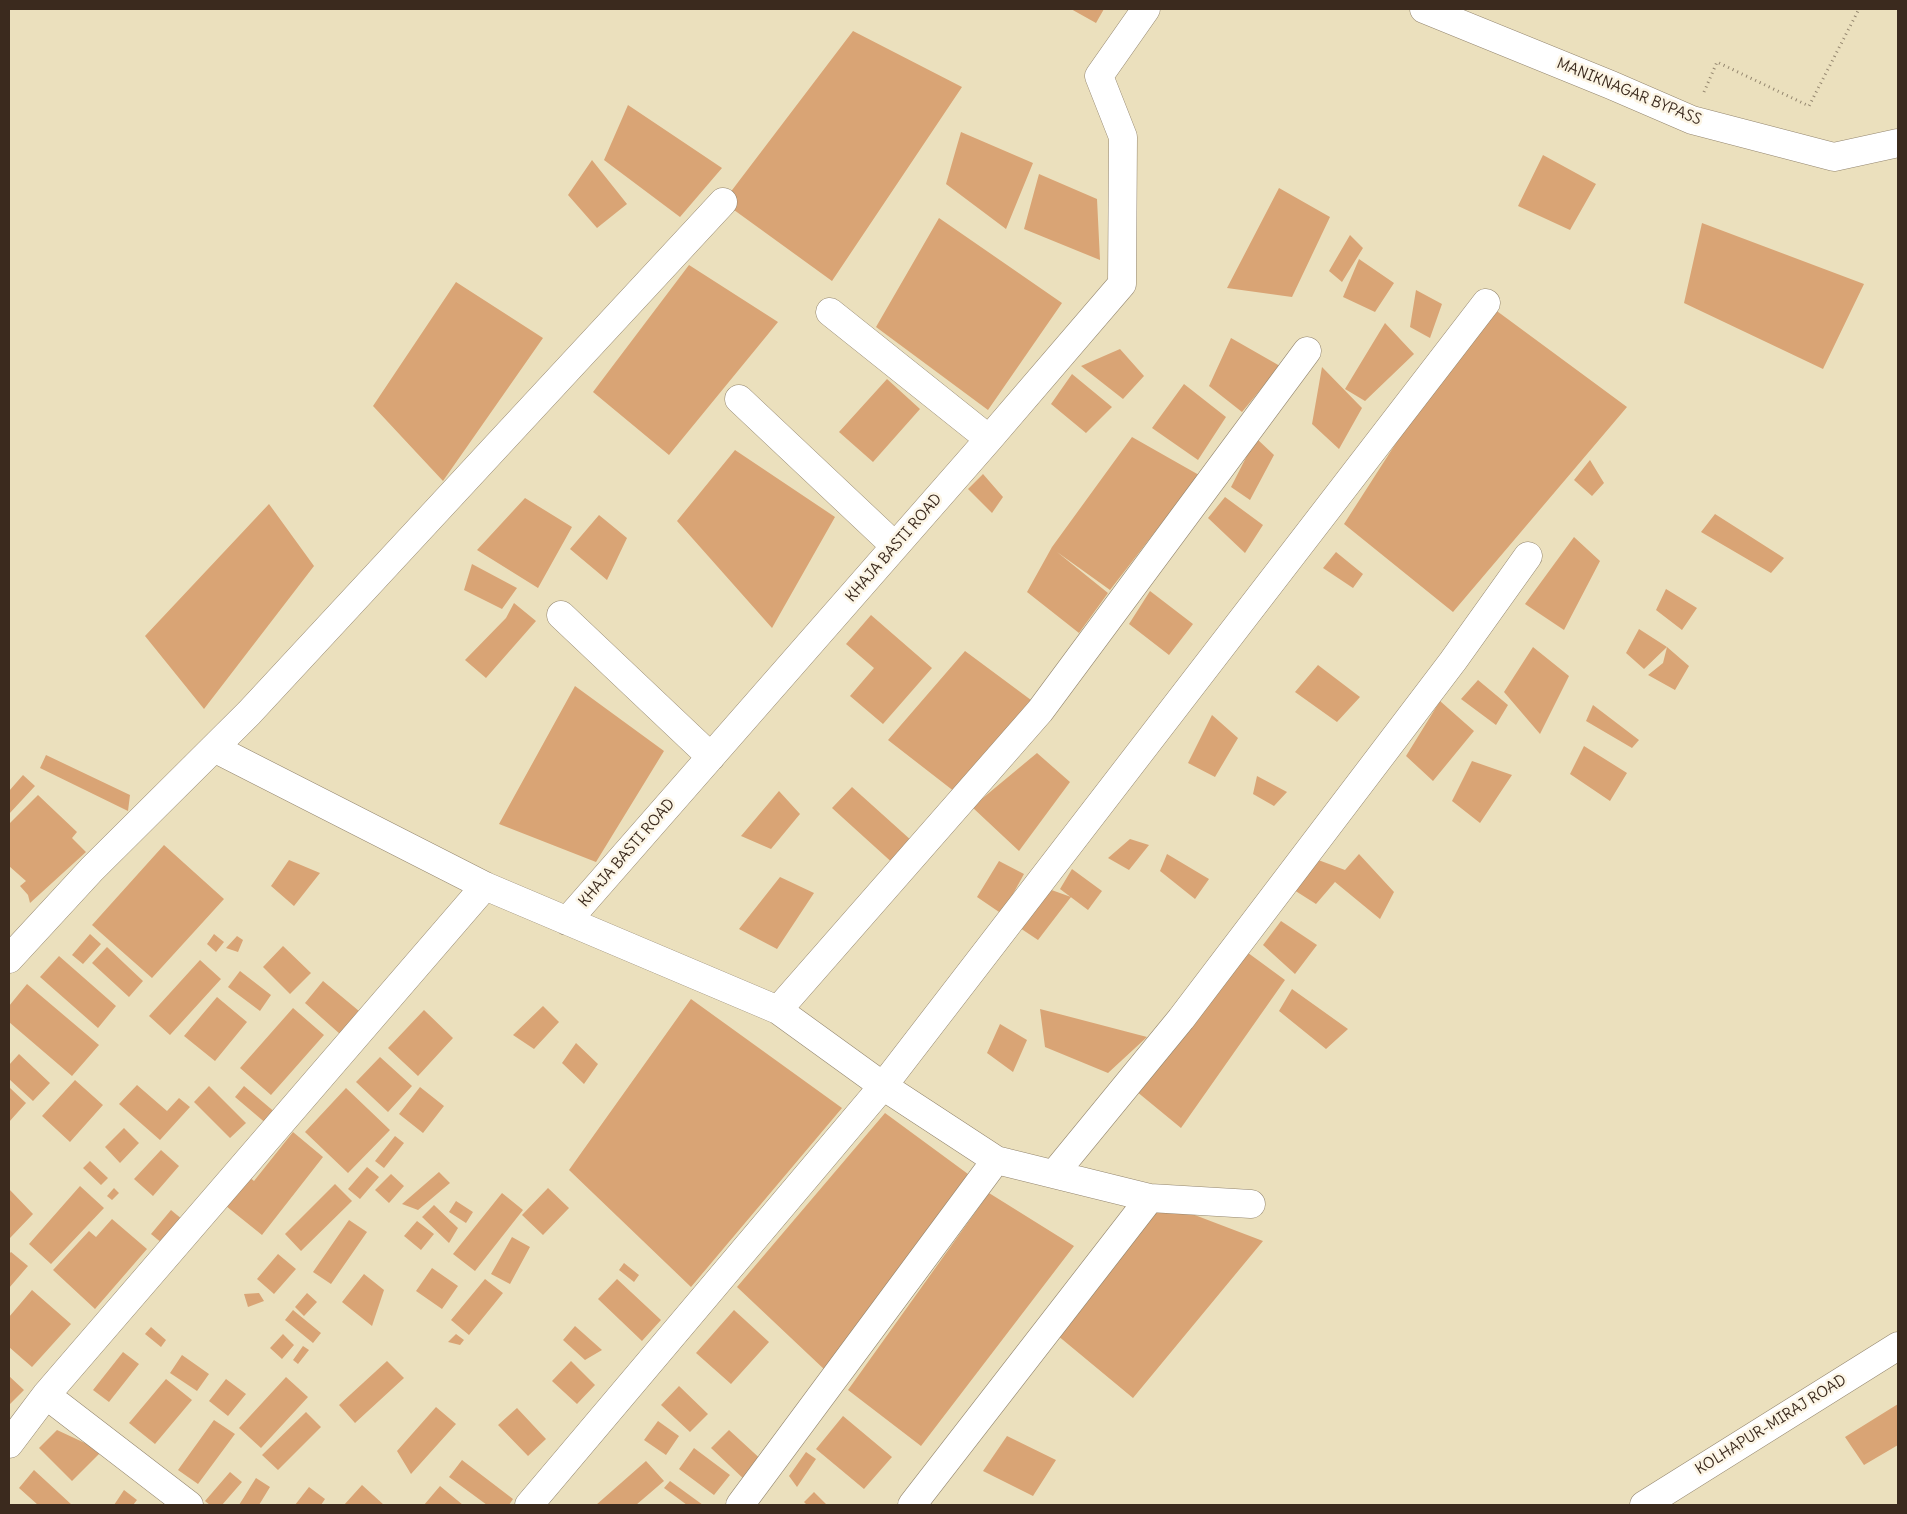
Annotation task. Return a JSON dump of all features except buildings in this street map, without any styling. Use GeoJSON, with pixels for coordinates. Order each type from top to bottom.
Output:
{"type":"FeatureCollection","features":[{"type":"Feature","properties":{"kind":"street","name":"KHAJA BASTI ROAD"},"geometry":{"type":"LineString","coordinates":[[568,921],[1122,284],[1123,137],[1099,76],[1146,9]]}},
{"type":"Feature","properties":{"kind":"street","name":"MANIKNAGAR BYPASS"},"geometry":{"type":"LineString","coordinates":[[1424,9],[1692,120],[1834,157],[1898,143]]}},
{"type":"Feature","properties":{"kind":"street"},"geometry":{"type":"LineString","coordinates":[[9,960],[92,869],[249,713],[723,202]]}},
{"type":"Feature","properties":{"kind":"street"},"geometry":{"type":"LineString","coordinates":[[530,1505],[883,1086],[1486,303]]}},
{"type":"Feature","properties":{"kind":"street"},"geometry":{"type":"LineString","coordinates":[[830,312],[989,439]]}},
{"type":"Feature","properties":{"kind":"street"},"geometry":{"type":"LineString","coordinates":[[778,1010],[1040,710],[1307,351]]}},
{"type":"Feature","properties":{"kind":"street"},"geometry":{"type":"LineString","coordinates":[[739,399],[895,546]]}},
{"type":"Feature","properties":{"kind":"street"},"geometry":{"type":"LineString","coordinates":[[1054,1174],[1181,1019],[1453,661],[1528,556]]}},
{"type":"Feature","properties":{"kind":"street"},"geometry":{"type":"LineString","coordinates":[[561,615],[711,757]]}},
{"type":"Feature","properties":{"kind":"street"},"geometry":{"type":"LineString","coordinates":[[214,748],[485,886],[778,1010],[883,1086],[996,1160],[1150,1198],[1252,1204]]}},
{"type":"Feature","properties":{"kind":"street"},"geometry":{"type":"LineString","coordinates":[[9,1444],[46,1395],[485,886]]}},
{"type":"Feature","properties":{"kind":"street"},"geometry":{"type":"LineString","coordinates":[[740,1505],[996,1160]]}},
{"type":"Feature","properties":{"kind":"street"},"geometry":{"type":"LineString","coordinates":[[912,1505],[1150,1198]]}},
{"type":"Feature","properties":{"kind":"street","name":"KOLHAPUR-MIRAJ ROAD"},"geometry":{"type":"LineString","coordinates":[[1644,1505],[1898,1346]]}},
{"type":"Feature","properties":{"kind":"street"},"geometry":{"type":"LineString","coordinates":[[46,1395],[189,1505]]}},
{"type":"Feature","properties":{"kind":"path"},"geometry":{"type":"LineString","coordinates":[[1717,62],[1809,106],[1859,9]]}}]}
